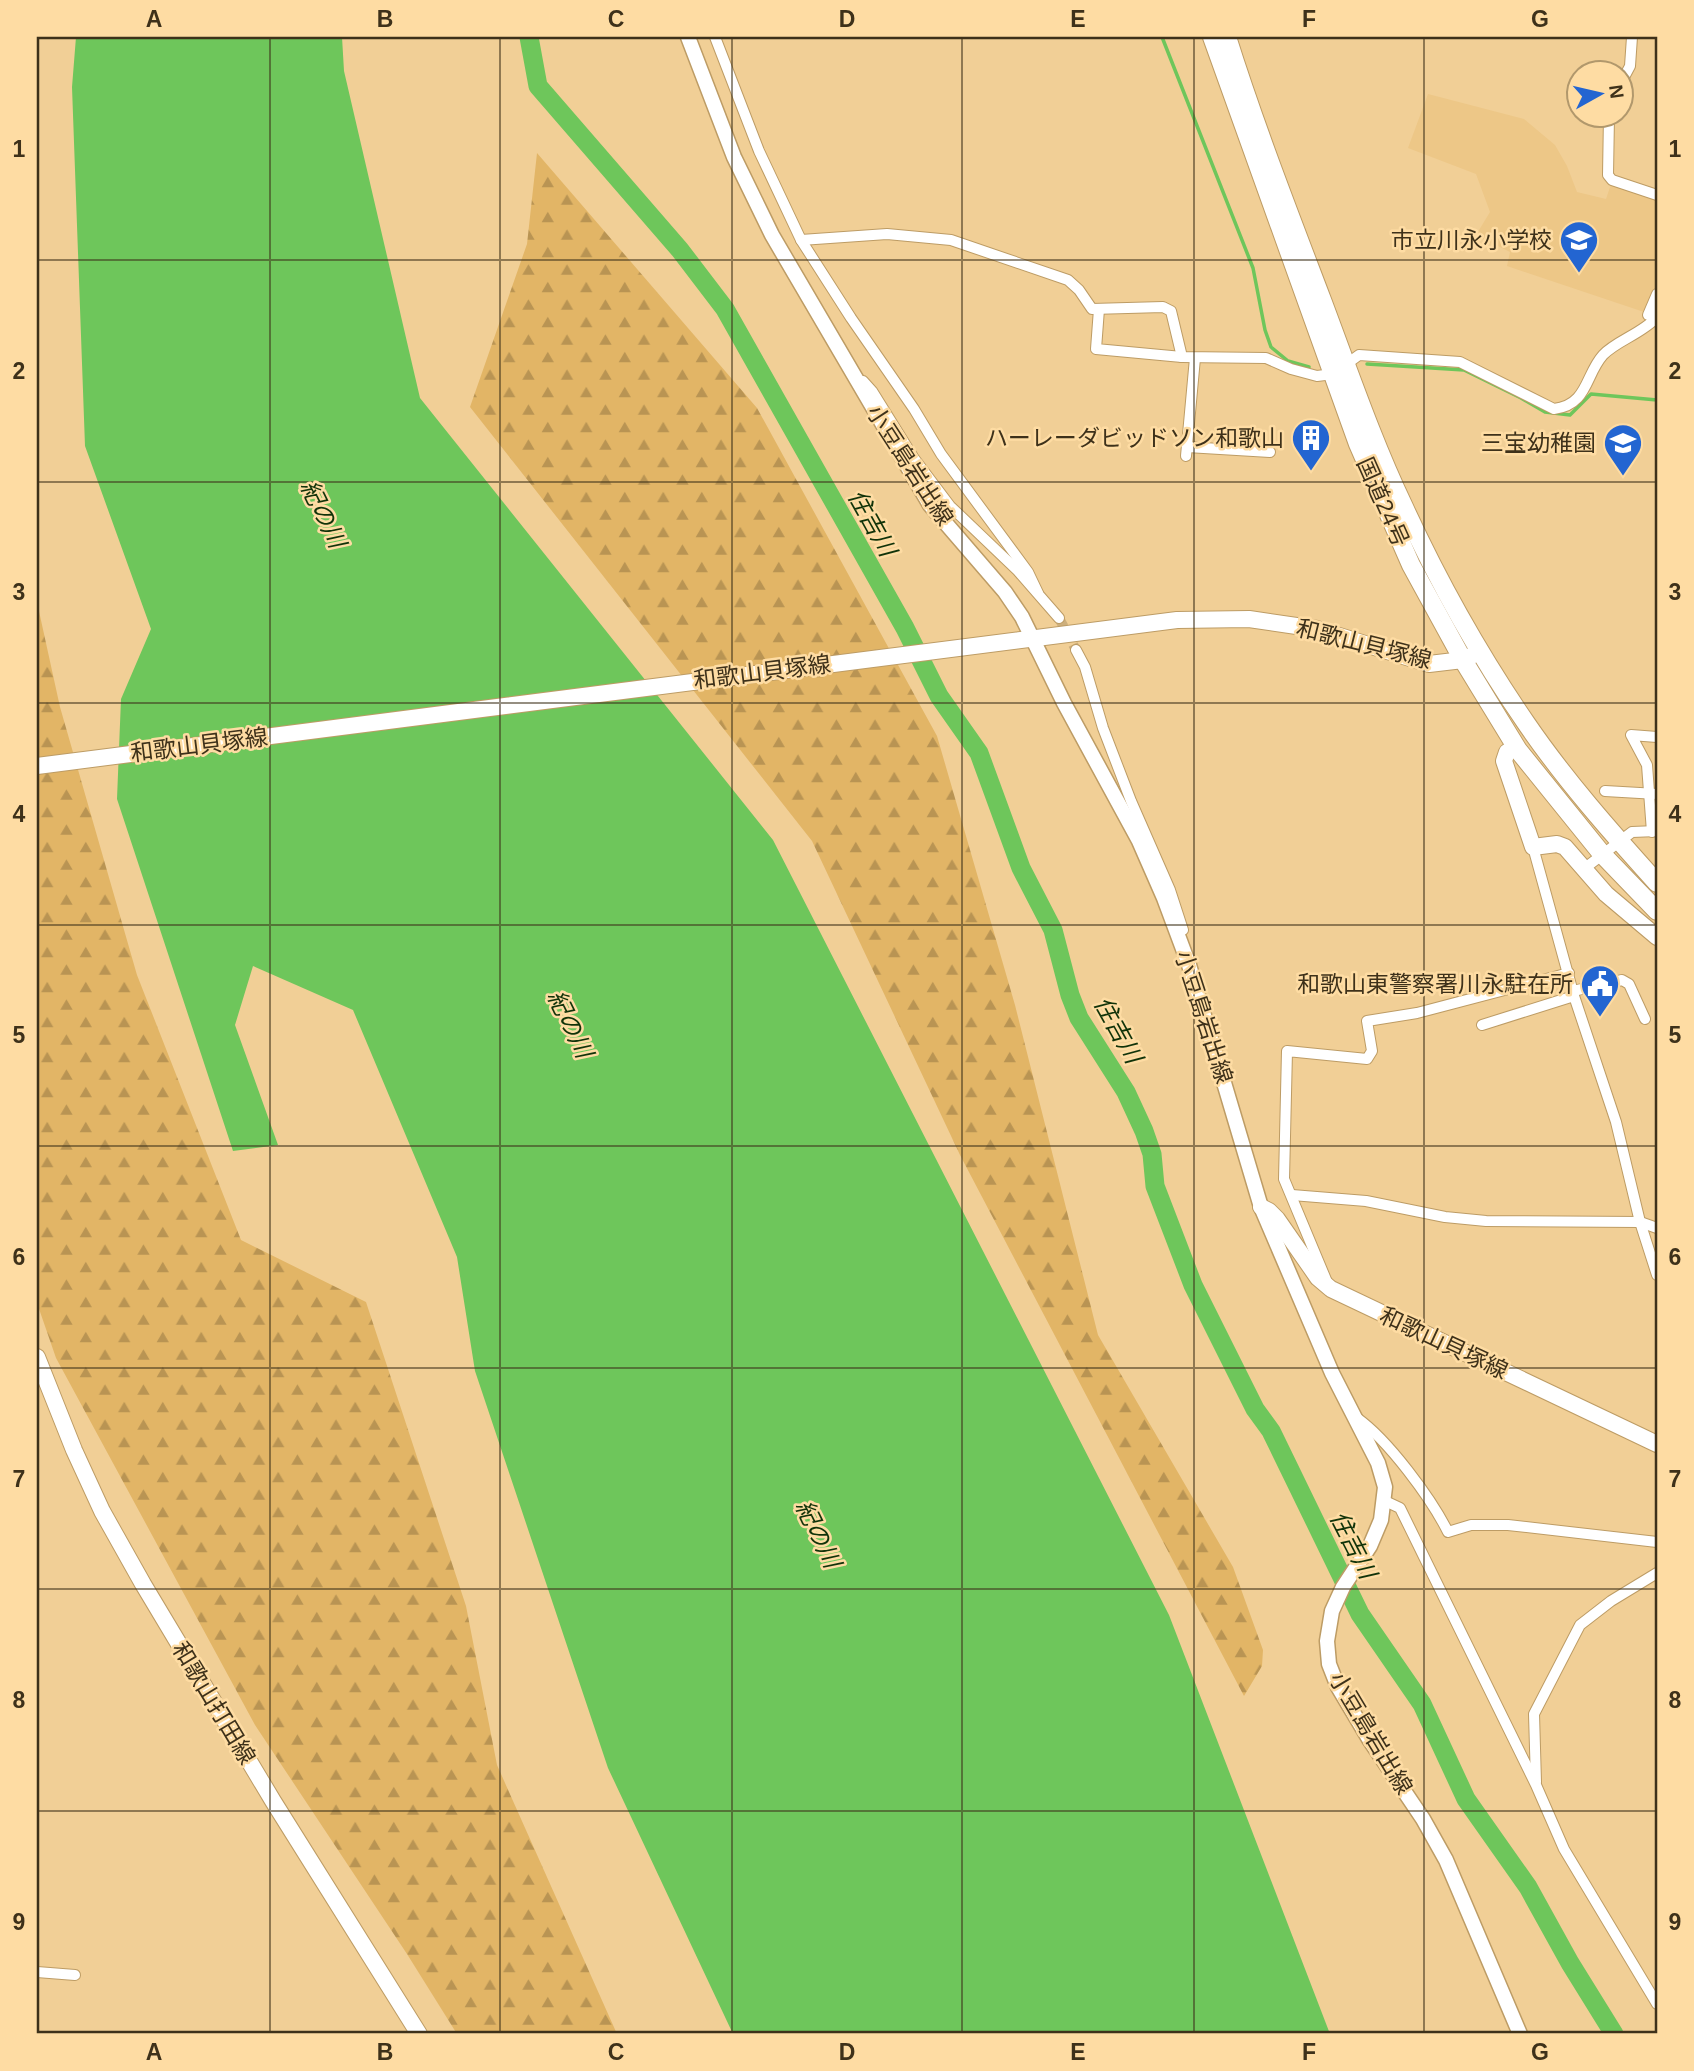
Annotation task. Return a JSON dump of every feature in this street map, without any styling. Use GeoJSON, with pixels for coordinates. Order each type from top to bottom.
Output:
{"type":"FeatureCollection","features":[{"type":"Feature","properties":{"kind":"highway","name":"国道24号"},"geometry":{"type":"LineString","coordinates":[[1212,37],[1339,369],[1403,505],[1480,651],[1526,724],[1591,809],[1657,883]]}},
{"type":"Feature","properties":{"kind":"highway","name":"国道24号"},"geometry":{"type":"LineString","coordinates":[[1227,37],[1339,369],[1358,444],[1411,565],[1463,660],[1516,747],[1602,854],[1657,911]]}},
{"type":"Feature","properties":{"kind":"main road","name":"小豆島岩出線"},"geometry":{"type":"LineString","coordinates":[[688,37],[734,157],[772,235],[930,505],[1005,592],[1033,637],[1064,703],[1139,841],[1164,898],[1189,965],[1261,1207],[1332,1373],[1378,1463],[1385,1487],[1381,1520],[1370,1546],[1343,1587],[1332,1611],[1327,1641],[1329,1664],[1338,1687],[1369,1740],[1423,1819],[1446,1860],[1520,2034]]}},
{"type":"Feature","properties":{"kind":"main road","name":"和歌山貝塚線"},"geometry":{"type":"LineString","coordinates":[[37,765],[1177,620],[1249,619],[1317,629],[1429,664],[1463,660],[1480,651]]}},
{"type":"Feature","properties":{"kind":"main road"},"geometry":{"type":"LineString","coordinates":[[1516,747],[1507,752],[1504,761],[1533,847],[1557,844],[1572,853],[1606,894],[1657,937]]}},
{"type":"Feature","properties":{"kind":"main road","name":"和歌山貝塚線"},"geometry":{"type":"LineString","coordinates":[[1261,1207],[1278,1219],[1318,1278],[1331,1289],[1657,1444]]}},
{"type":"Feature","properties":{"kind":"main road","name":"和歌山打田線"},"geometry":{"type":"LineString","coordinates":[[37,1357],[102,1511],[136,1572],[273,1801],[419,2034]]}},
{"type":"Feature","properties":{"kind":"street"},"geometry":{"type":"LineString","coordinates":[[715,37],[759,151],[801,240],[941,454],[1028,572],[1038,593]]}},
{"type":"Feature","properties":{"kind":"street"},"geometry":{"type":"LineString","coordinates":[[1630,60],[1632,37]]}},
{"type":"Feature","properties":{"kind":"street"},"geometry":{"type":"LineString","coordinates":[[1609,130],[1608,175],[1612,180],[1657,195]]}},
{"type":"Feature","properties":{"kind":"street"},"geometry":{"type":"LineString","coordinates":[[801,240],[887,234],[951,240],[1068,280],[1092,309],[1163,307],[1171,311],[1182,357]]}},
{"type":"Feature","properties":{"kind":"street"},"geometry":{"type":"LineString","coordinates":[[1099,309],[1096,349],[1195,358],[1266,358],[1317,376],[1339,369],[1359,355],[1460,362],[1554,409],[1563,408],[1583,393],[1603,355],[1652,323],[1657,316],[1648,315],[1657,294]]}},
{"type":"Feature","properties":{"kind":"street"},"geometry":{"type":"LineString","coordinates":[[842,357],[872,391],[913,457],[950,506],[1038,593],[1059,618]]}},
{"type":"Feature","properties":{"kind":"street"},"geometry":{"type":"LineString","coordinates":[[1195,358],[1187,451],[1270,453]]}},
{"type":"Feature","properties":{"kind":"street"},"geometry":{"type":"LineString","coordinates":[[1076,650],[1085,667],[1103,727],[1131,801],[1170,890],[1187,945],[1189,965]]}},
{"type":"Feature","properties":{"kind":"street"},"geometry":{"type":"LineString","coordinates":[[1585,868],[1632,832],[1654,832],[1653,794],[1647,765],[1631,735],[1657,737]]}},
{"type":"Feature","properties":{"kind":"street"},"geometry":{"type":"LineString","coordinates":[[1605,791],[1653,794]]}},
{"type":"Feature","properties":{"kind":"street"},"geometry":{"type":"LineString","coordinates":[[1533,847],[1574,993],[1616,1122],[1640,1222],[1657,1275]]}},
{"type":"Feature","properties":{"kind":"street"},"geometry":{"type":"LineString","coordinates":[[1331,1289],[1284,1179],[1287,1051],[1367,1059],[1371,1051],[1367,1021],[1417,1013],[1569,974]]}},
{"type":"Feature","properties":{"kind":"street"},"geometry":{"type":"LineString","coordinates":[[1482,1025],[1574,993],[1622,980],[1629,984],[1645,1019]]}},
{"type":"Feature","properties":{"kind":"street"},"geometry":{"type":"LineString","coordinates":[[1292,1195],[1366,1201],[1445,1217],[1486,1222],[1640,1222],[1657,1228]]}},
{"type":"Feature","properties":{"kind":"street"},"geometry":{"type":"LineString","coordinates":[[1354,1416],[1369,1426],[1409,1473],[1435,1506],[1448,1532],[1471,1525],[1508,1525],[1657,1542]]}},
{"type":"Feature","properties":{"kind":"street"},"geometry":{"type":"LineString","coordinates":[[1385,1501],[1400,1508],[1536,1785],[1564,1849],[1657,2004]]}},
{"type":"Feature","properties":{"kind":"street"},"geometry":{"type":"LineString","coordinates":[[1536,1785],[1534,1714],[1580,1625],[1657,1573]]}},
{"type":"Feature","properties":{"kind":"street"},"geometry":{"type":"LineString","coordinates":[[37,1972],[75,1975]]}},
{"type":"Feature","properties":{"kind":"shaded area"},"geometry":{"type":"Polygon","coordinates":[[[1428,94],[1524,119],[1555,145],[1577,192],[1606,199],[1611,184],[1657,198],[1657,285],[1644,312],[1507,266],[1510,252],[1476,235],[1490,212],[1476,174],[1408,148],[1428,94]]]}},
{"type":"Feature","properties":{"kind":"green space"},"geometry":{"type":"Polygon","coordinates":[[[537,153],[757,408],[937,736],[1015,1005],[1098,1335],[1233,1567],[1263,1650],[1262,1666],[1244,1696],[960,1155],[812,841],[470,407],[527,244],[537,153]]]}},
{"type":"Feature","properties":{"kind":"green space"},"geometry":{"type":"Polygon","coordinates":[[[37,602],[60,707],[137,975],[241,1240],[366,1302],[466,1606],[497,1765],[617,2034],[457,2034],[255,1725],[56,1358],[37,1303],[37,602]]]}},
{"type":"Feature","properties":{"kind":"water","name":"紀の川"},"geometry":{"type":"Polygon","coordinates":[[[76,37],[342,37],[344,71],[420,398],[773,840],[1169,1615],[1330,2034],[733,2034],[608,1768],[475,1371],[457,1257],[353,1010],[253,966],[235,1025],[278,1145],[233,1151],[117,799],[121,699],[151,629],[85,446],[72,87],[76,37]]]}},
{"type":"Feature","properties":{"kind":"waterway","name":"住吉川"},"geometry":{"type":"LineString","coordinates":[[529,37],[538,86],[680,250],[725,309],[905,628],[939,696],[979,753],[1021,868],[1053,930],[1070,995],[1079,1018],[1126,1092],[1144,1131],[1152,1154],[1155,1186],[1193,1285],[1255,1409],[1271,1431],[1360,1614],[1422,1704],[1466,1799],[1528,1887],[1570,1963],[1614,2034]]}},
{"type":"Feature","properties":{"kind":"waterway"},"geometry":{"type":"LineString","coordinates":[[1162,37],[1253,268],[1271,347],[1288,361],[1309,367]]}},
{"type":"Feature","properties":{"kind":"waterway"},"geometry":{"type":"LineString","coordinates":[[1367,364],[1464,370],[1545,412],[1570,415],[1591,394],[1657,400]]}},
{"type":"Feature","properties":{"kind":"tunnel"},"geometry":{"type":"LineString","coordinates":[[1059,618],[1076,650]]}},
{"type":"Feature","properties":{"kind":"place","name":"市立川永小学校"},"geometry":{"type":"Point","coordinates":[1579,274]}},
{"type":"Feature","properties":{"kind":"place","name":"ハーレーダビッドソン和歌山"},"geometry":{"type":"Point","coordinates":[1311,472]}},
{"type":"Feature","properties":{"kind":"place","name":"三宝幼稚園"},"geometry":{"type":"Point","coordinates":[1623,477]}},
{"type":"Feature","properties":{"kind":"place","name":"和歌山東警察署川永駐在所"},"geometry":{"type":"Point","coordinates":[1600,1018]}}]}
